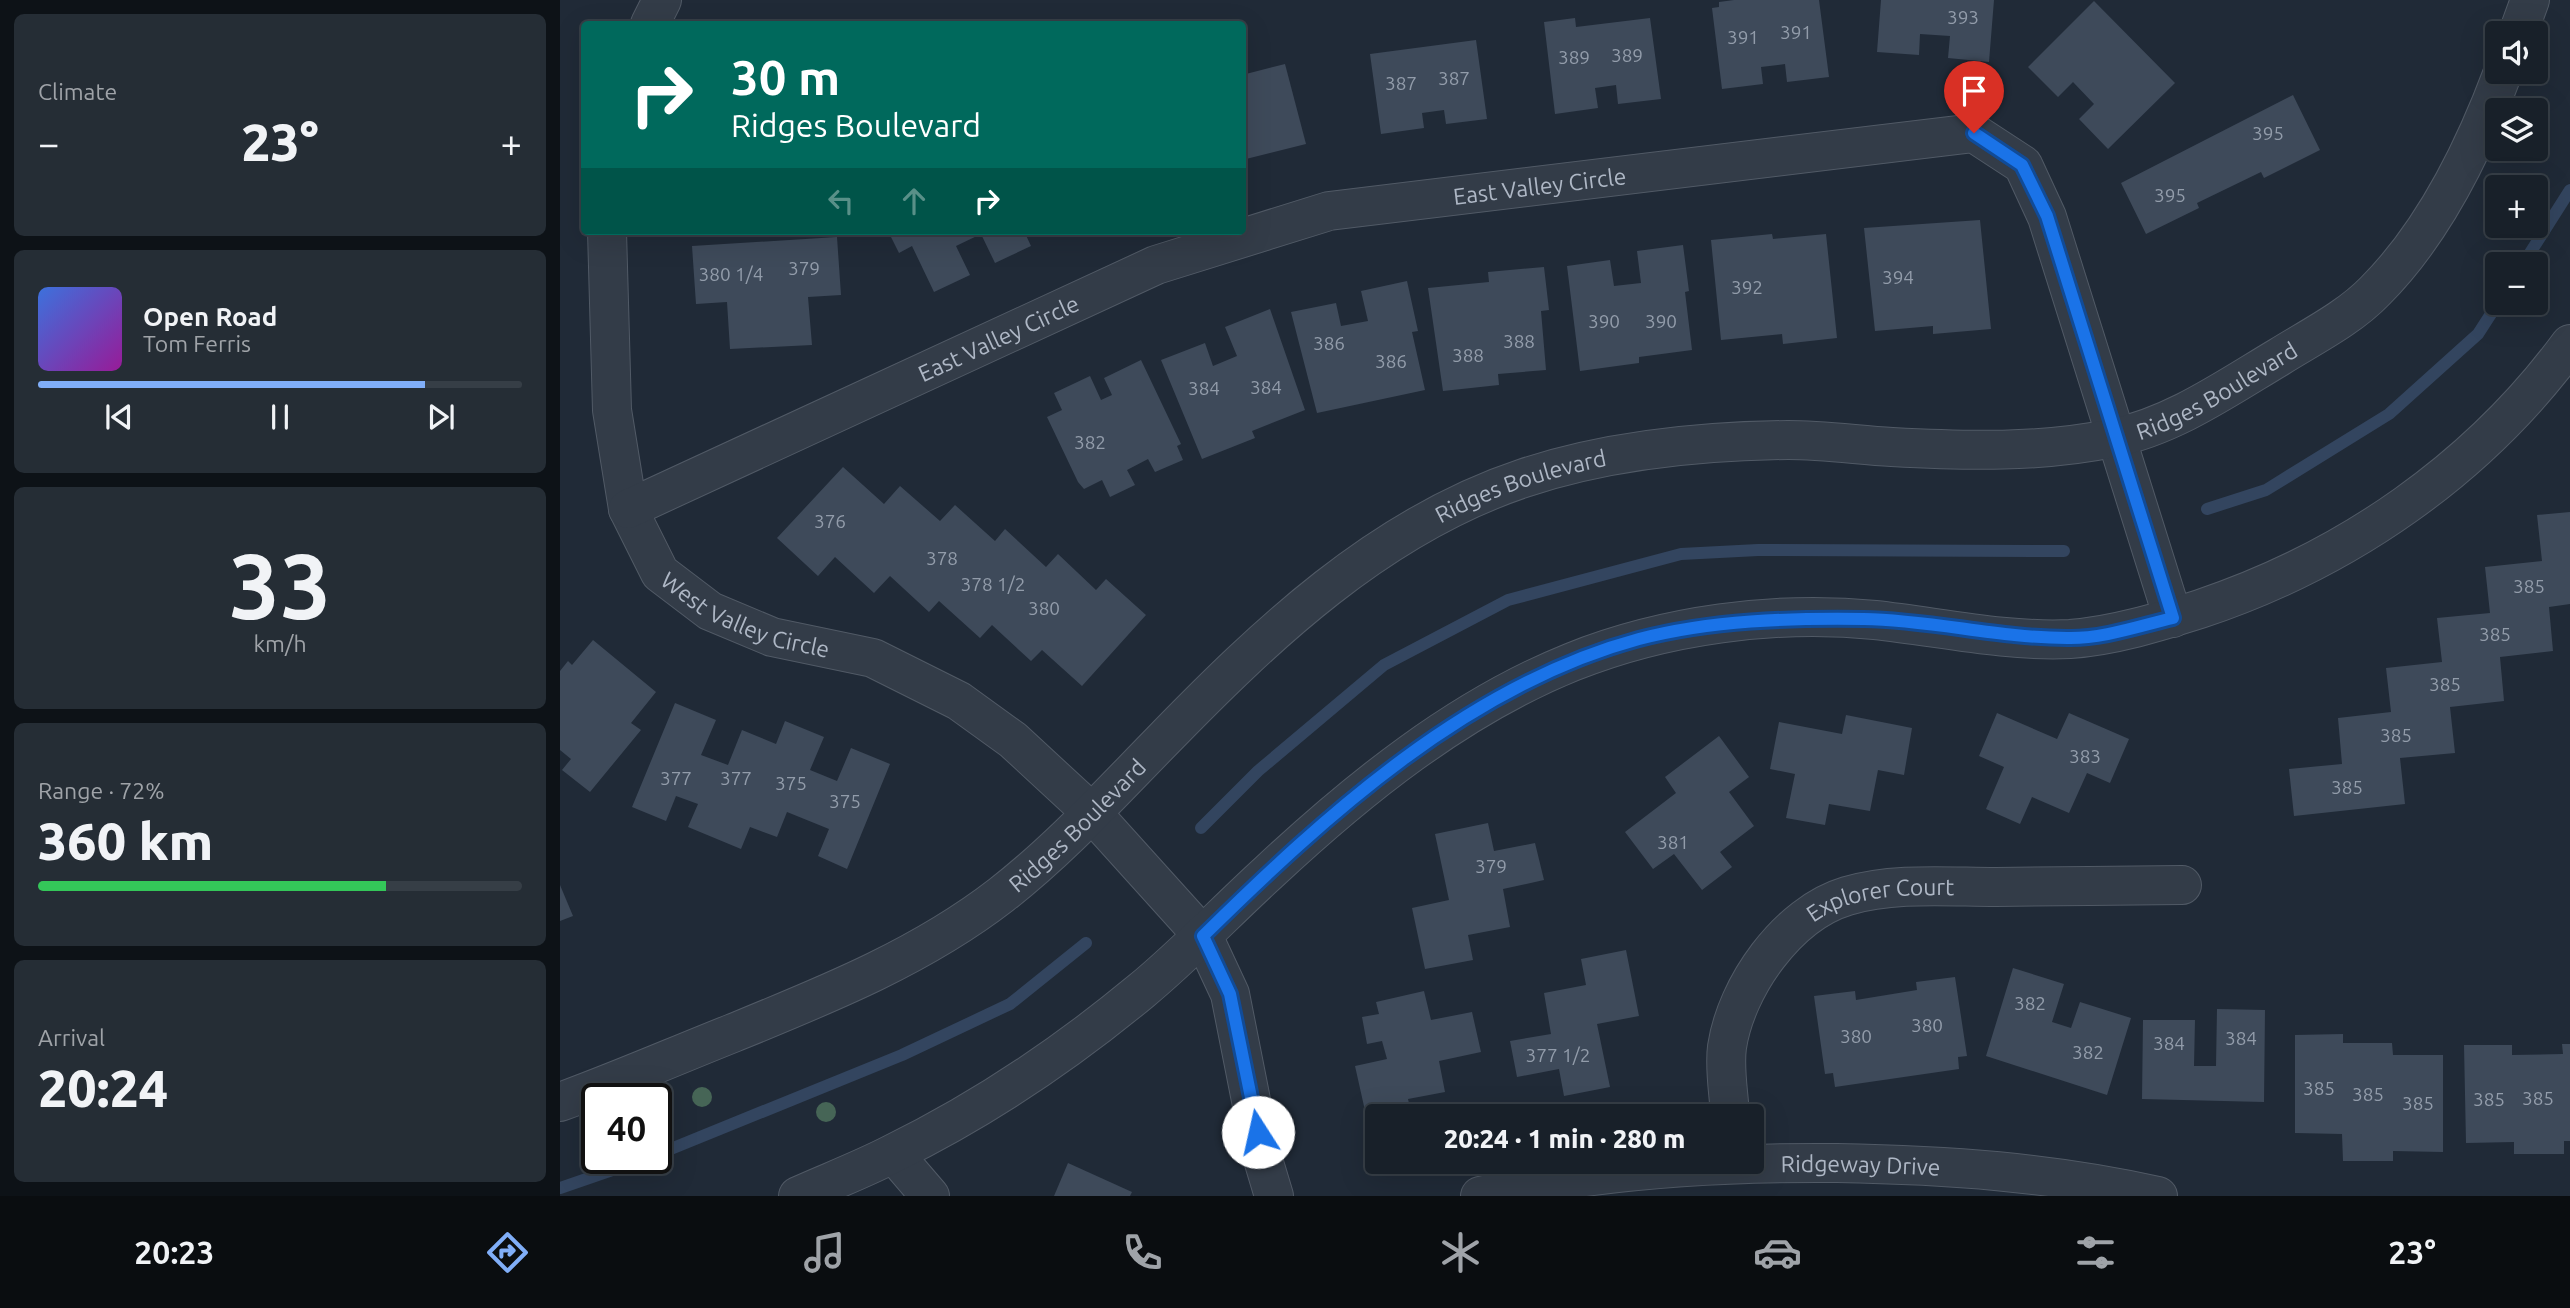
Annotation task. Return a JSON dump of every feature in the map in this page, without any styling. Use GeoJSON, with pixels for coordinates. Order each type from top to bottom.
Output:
{"type":"FeatureCollection","features":[{"type":"Feature","properties":{"kind":"street"},"geometry":{"type":"LineString","coordinates":[[652,21],[662,0]]}},
{"type":"Feature","properties":{"kind":"street"},"geometry":{"type":"LineString","coordinates":[[2522,21],[2530,0]]}},
{"type":"Feature","properties":{"kind":"street","name":"Ridges Boulevard"},"geometry":{"type":"LineString","coordinates":[[560,1102],[836,990],[940,937],[1003,894],[1092,813],[1276,630],[1344,575],[1410,530],[1464,502],[1525,478],[1598,458],[1685,444],[1792,440],[1898,448],[2013,450],[2116,437],[2163,422],[2314,336],[2371,296],[2413,250],[2488,112],[2498,84]]}},
{"type":"Feature","properties":{"kind":"street","name":"East Valley Circle"},"geometry":{"type":"LineString","coordinates":[[628,509],[1156,265],[1329,211],[1974,133],[2022,165],[2047,216],[2173,618]]}},
{"type":"Feature","properties":{"kind":"street","name":"West Valley Circle"},"geometry":{"type":"LineString","coordinates":[[607,235],[612,410],[628,509],[660,573],[710,611],[772,637],[873,658],[958,701],[1013,740],[1092,813]]}},
{"type":"Feature","properties":{"kind":"street"},"geometry":{"type":"LineString","coordinates":[[798,1196],[894,1154],[991,1098],[1073,1044],[1142,990],[1203,936],[1270,870],[1411,752],[1482,708],[1570,663],[1640,639],[1781,618],[1869,619],[2001,635],[2070,639],[2173,618],[2262,588],[2311,565],[2424,492],[2482,444],[2538,387],[2570,344]]}},
{"type":"Feature","properties":{"kind":"street"},"geometry":{"type":"LineString","coordinates":[[1092,813],[1203,936],[1230,994],[1262,1156],[1274,1196]]}},
{"type":"Feature","properties":{"kind":"street","name":"Explorer Court"},"geometry":{"type":"LineString","coordinates":[[1729,1104],[1727,1050],[1734,1014],[1748,985],[1772,950],[1802,921],[1846,897],[1896,888],[2182,885]]}},
{"type":"Feature","properties":{"kind":"street"},"geometry":{"type":"LineString","coordinates":[[894,1154],[930,1196]]}},
{"type":"Feature","properties":{"kind":"street","name":"Ridgeway Drive"},"geometry":{"type":"LineString","coordinates":[[1764,1163],[1976,1168],[2098,1182],[2158,1196]]}},
{"type":"Feature","properties":{"kind":"street","name":"Ridgeway Drive"},"geometry":{"type":"LineString","coordinates":[[1479,1196],[1614,1174]]}},
{"type":"Feature","properties":{"kind":"building"},"geometry":{"type":"Polygon","coordinates":[[[1819,0],[1829,77],[1787,82],[1785,64],[1761,67],[1763,84],[1722,89],[1712,8],[1719,7],[1719,2],[1819,0]]]}},
{"type":"Feature","properties":{"kind":"building"},"geometry":{"type":"Polygon","coordinates":[[[1881,0],[1994,0],[1989,62],[1948,58],[1950,36],[1920,34],[1919,55],[1877,52],[1881,0]]]}},
{"type":"Feature","properties":{"kind":"building"},"geometry":{"type":"Polygon","coordinates":[[[2094,1],[2175,83],[2108,149],[2079,119],[2094,104],[2073,82],[2058,97],[2028,67],[2094,1]]]}},
{"type":"Feature","properties":{"kind":"building"},"geometry":{"type":"Polygon","coordinates":[[[1575,18],[1576,27],[1650,18],[1661,99],[1618,104],[1616,85],[1595,88],[1598,108],[1555,114],[1544,22],[1575,18]]]}},
{"type":"Feature","properties":{"kind":"building"},"geometry":{"type":"Polygon","coordinates":[[[1476,40],[1487,119],[1446,124],[1444,110],[1422,113],[1424,128],[1381,134],[1370,54],[1476,40]]]}},
{"type":"Feature","properties":{"kind":"building"},"geometry":{"type":"Polygon","coordinates":[[[1285,64],[1306,144],[1246,159],[1246,74],[1285,64]]]}},
{"type":"Feature","properties":{"kind":"building"},"geometry":{"type":"Polygon","coordinates":[[[2293,95],[2320,150],[2264,178],[2261,172],[2197,203],[2199,208],[2146,234],[2121,183],[2293,95]]]}},
{"type":"Feature","properties":{"kind":"building"},"geometry":{"type":"Polygon","coordinates":[[[1980,220],[1991,329],[1933,334],[1933,326],[1875,331],[1864,228],[1980,220]]]}},
{"type":"Feature","properties":{"kind":"building"},"geometry":{"type":"Polygon","coordinates":[[[1772,234],[1773,239],[1826,234],[1837,338],[1783,344],[1782,334],[1721,340],[1711,240],[1772,234]]]}},
{"type":"Feature","properties":{"kind":"building"},"geometry":{"type":"Polygon","coordinates":[[[890,235],[979,235],[956,246],[970,275],[934,292],[912,246],[899,253],[890,235]]]}},
{"type":"Feature","properties":{"kind":"building"},"geometry":{"type":"Polygon","coordinates":[[[981,235],[1026,235],[1031,246],[995,263],[981,235]]]}},
{"type":"Feature","properties":{"kind":"building"},"geometry":{"type":"Polygon","coordinates":[[[837,237],[841,295],[808,297],[812,345],[730,349],[727,302],[696,304],[692,246],[837,237]]]}},
{"type":"Feature","properties":{"kind":"building"},"geometry":{"type":"Polygon","coordinates":[[[1683,245],[1692,350],[1639,357],[1639,363],[1580,371],[1567,266],[1610,260],[1614,286],[1641,283],[1637,251],[1683,245]]]}},
{"type":"Feature","properties":{"kind":"building"},"geometry":{"type":"Polygon","coordinates":[[[1544,267],[1549,310],[1541,311],[1546,370],[1498,374],[1499,385],[1443,391],[1428,288],[1489,282],[1488,272],[1544,267]]]}},
{"type":"Feature","properties":{"kind":"building"},"geometry":{"type":"Polygon","coordinates":[[[1407,281],[1418,331],[1412,332],[1425,390],[1317,413],[1291,312],[1336,303],[1341,326],[1368,321],[1361,291],[1407,281]]]}},
{"type":"Feature","properties":{"kind":"building"},"geometry":{"type":"Polygon","coordinates":[[[1270,309],[1305,410],[1252,431],[1255,438],[1202,459],[1161,360],[1205,343],[1213,366],[1237,356],[1225,327],[1270,309]]]}},
{"type":"Feature","properties":{"kind":"building"},"geometry":{"type":"Polygon","coordinates":[[[1141,360],[1181,444],[1177,446],[1183,460],[1155,472],[1148,459],[1127,470],[1135,485],[1110,497],[1102,480],[1084,489],[1078,482],[1047,417],[1062,410],[1054,393],[1090,376],[1101,400],[1112,395],[1104,378],[1141,360]]]}},
{"type":"Feature","properties":{"kind":"building"},"geometry":{"type":"Polygon","coordinates":[[[843,467],[884,504],[900,486],[940,521],[955,505],[995,541],[1005,529],[1046,567],[1058,554],[1096,590],[1106,579],[1146,615],[1082,686],[1042,650],[1031,661],[992,625],[980,638],[939,601],[929,612],[890,576],[874,593],[835,557],[818,576],[777,538],[843,467]]]}},
{"type":"Feature","properties":{"kind":"building"},"geometry":{"type":"Polygon","coordinates":[[[2570,512],[2570,604],[2549,607],[2553,651],[2500,657],[2504,701],[2450,707],[2455,753],[2400,758],[2405,804],[2294,816],[2289,769],[2342,764],[2338,718],[2391,712],[2386,668],[2442,662],[2437,618],[2490,613],[2485,567],[2542,561],[2537,515],[2570,512]]]}},
{"type":"Feature","properties":{"kind":"building"},"geometry":{"type":"Polygon","coordinates":[[[593,640],[656,692],[631,723],[641,730],[590,792],[562,770],[571,759],[560,750],[560,671],[568,661],[572,665],[593,640]]]}},
{"type":"Feature","properties":{"kind":"building"},"geometry":{"type":"Polygon","coordinates":[[[675,703],[716,720],[701,755],[728,765],[742,730],[776,744],[785,721],[824,737],[810,770],[837,781],[851,748],[890,764],[847,869],[818,856],[829,829],[787,812],[777,837],[750,827],[741,849],[688,827],[698,804],[676,796],[666,821],[632,807],[675,703]]]}},
{"type":"Feature","properties":{"kind":"building"},"geometry":{"type":"Polygon","coordinates":[[[1997,713],[2057,739],[2069,713],[2129,739],[2110,783],[2087,773],[2069,813],[2032,797],[2020,824],[1986,809],[2004,767],[1979,756],[1997,713]]]}},
{"type":"Feature","properties":{"kind":"building"},"geometry":{"type":"Polygon","coordinates":[[[1846,715],[1912,728],[1904,775],[1878,770],[1870,811],[1829,804],[1825,825],[1786,818],[1795,774],[1770,769],[1779,722],[1842,734],[1846,715]]]}},
{"type":"Feature","properties":{"kind":"building"},"geometry":{"type":"Polygon","coordinates":[[[1719,736],[1749,777],[1729,792],[1754,826],[1720,852],[1732,867],[1702,890],[1674,854],[1653,869],[1625,832],[1676,793],[1665,777],[1719,736]]]}},
{"type":"Feature","properties":{"kind":"building"},"geometry":{"type":"Polygon","coordinates":[[[1488,823],[1494,851],[1535,843],[1544,880],[1503,889],[1510,927],[1468,935],[1473,960],[1425,969],[1412,908],[1449,900],[1435,834],[1488,823]]]}},
{"type":"Feature","properties":{"kind":"building"},"geometry":{"type":"Polygon","coordinates":[[[560,885],[573,916],[560,921],[560,885]]]}},
{"type":"Feature","properties":{"kind":"building"},"geometry":{"type":"Polygon","coordinates":[[[1626,950],[1639,1016],[1597,1024],[1610,1087],[1564,1096],[1559,1069],[1517,1077],[1510,1041],[1551,1034],[1544,993],[1586,985],[1581,959],[1626,950]]]}},
{"type":"Feature","properties":{"kind":"building"},"geometry":{"type":"Polygon","coordinates":[[[2013,968],[2064,984],[2052,1022],[2071,1028],[2080,1002],[2131,1018],[2107,1095],[1986,1056],[2013,968]]]}},
{"type":"Feature","properties":{"kind":"building"},"geometry":{"type":"Polygon","coordinates":[[[1955,977],[1967,1056],[1958,1057],[1959,1069],[1835,1087],[1833,1073],[1825,1074],[1814,996],[1855,991],[1856,1000],[1917,990],[1916,982],[1955,977]]]}},
{"type":"Feature","properties":{"kind":"building"},"geometry":{"type":"Polygon","coordinates":[[[1424,991],[1431,1020],[1472,1012],[1481,1052],[1439,1061],[1445,1092],[1408,1099],[1409,1104],[1365,1104],[1365,1111],[1355,1066],[1387,1059],[1382,1041],[1367,1044],[1362,1017],[1379,1014],[1376,1002],[1424,991]]]}},
{"type":"Feature","properties":{"kind":"building"},"geometry":{"type":"Polygon","coordinates":[[[2217,1009],[2265,1010],[2264,1102],[2142,1099],[2143,1020],[2195,1020],[2194,1066],[2216,1066],[2217,1009]]]}},
{"type":"Feature","properties":{"kind":"building"},"geometry":{"type":"Polygon","coordinates":[[[2343,1034],[2343,1043],[2392,1043],[2393,1055],[2443,1055],[2443,1152],[2393,1151],[2393,1161],[2343,1161],[2342,1134],[2295,1133],[2295,1035],[2343,1034]]]}},
{"type":"Feature","properties":{"kind":"building"},"geometry":{"type":"Polygon","coordinates":[[[2562,1044],[2570,1044],[2570,1141],[2564,1141],[2564,1154],[2514,1154],[2514,1142],[2466,1143],[2464,1045],[2512,1045],[2512,1055],[2563,1054],[2562,1044]]]}},
{"type":"Feature","properties":{"kind":"building"},"geometry":{"type":"Polygon","coordinates":[[[1068,1163],[1132,1192],[1130,1196],[1054,1196],[1068,1163]]]}},
{"type":"Feature","properties":{"kind":"waterway"},"geometry":{"type":"LineString","coordinates":[[2531,252],[2570,190]]}},
{"type":"Feature","properties":{"kind":"waterway"},"geometry":{"type":"LineString","coordinates":[[2207,509],[2266,490],[2389,414],[2478,334],[2490,315]]}},
{"type":"Feature","properties":{"kind":"waterway"},"geometry":{"type":"LineString","coordinates":[[1201,828],[1258,771],[1384,665],[1508,600],[1681,554],[1758,550],[2064,551]]}},
{"type":"Feature","properties":{"kind":"waterway"},"geometry":{"type":"LineString","coordinates":[[672,1148],[902,1055],[1010,1004],[1086,943]]}},
{"type":"Feature","properties":{"kind":"waterway"},"geometry":{"type":"LineString","coordinates":[[560,1188],[601,1174]]}},
{"type":"Feature","properties":{"kind":"route"},"geometry":{"type":"LineString","coordinates":[[1258,1132],[1230,994],[1203,936],[1270,870],[1352,799],[1411,752],[1482,708],[1570,663],[1640,639],[1730,624],[1781,618],[1869,619],[2001,635],[2070,639],[2130,629],[2173,618],[2047,216],[2022,165],[1974,133]]}}]}
